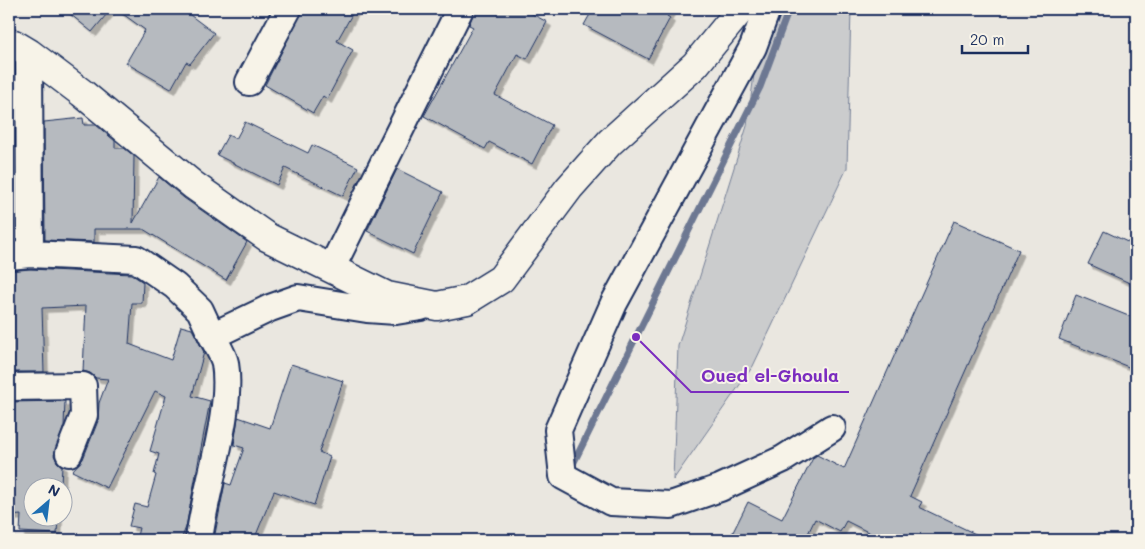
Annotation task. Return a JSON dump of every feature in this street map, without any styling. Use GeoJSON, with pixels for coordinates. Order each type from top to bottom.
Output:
{"type":"FeatureCollection","features":[{"type":"Feature","properties":{"kind":"main road"},"geometry":{"type":"LineString","coordinates":[[19,49],[82,93],[193,185],[267,237],[332,267],[387,296],[437,306],[467,300],[501,279],[569,188],[610,142],[695,65],[741,9]]}},
{"type":"Feature","properties":{"kind":"street"},"geometry":{"type":"LineString","coordinates":[[249,82],[288,9]]}},
{"type":"Feature","properties":{"kind":"street"},"geometry":{"type":"LineString","coordinates":[[332,267],[460,9]]}},
{"type":"Feature","properties":{"kind":"street"},"geometry":{"type":"LineString","coordinates":[[767,9],[753,47],[606,321],[558,430],[563,476],[611,502],[671,505],[720,488],[783,459],[832,428]]}},
{"type":"Feature","properties":{"kind":"street"},"geometry":{"type":"LineString","coordinates":[[19,49],[20,255],[136,259],[175,286],[200,310],[225,361],[224,407],[198,540]]}},
{"type":"Feature","properties":{"kind":"street"},"geometry":{"type":"LineString","coordinates":[[212,336],[270,308],[298,298],[376,310],[437,306]]}},
{"type":"Feature","properties":{"kind":"street"},"geometry":{"type":"LineString","coordinates":[[9,387],[83,386],[84,415],[69,452]]}},
{"type":"Feature","properties":{"kind":"shaded area"},"geometry":{"type":"Polygon","coordinates":[[[763,9],[851,9],[847,168],[753,366],[673,480],[678,346],[747,126],[763,9]]]}},
{"type":"Feature","properties":{"kind":"building"},"geometry":{"type":"Polygon","coordinates":[[[64,9],[111,9],[92,32],[64,9]]]}},
{"type":"Feature","properties":{"kind":"building"},"geometry":{"type":"Polygon","coordinates":[[[116,9],[182,9],[214,33],[190,64],[186,62],[171,89],[126,63],[145,30],[116,9]]]}},
{"type":"Feature","properties":{"kind":"building"},"geometry":{"type":"Polygon","coordinates":[[[303,9],[355,9],[337,41],[353,50],[327,99],[323,96],[313,113],[265,85],[303,9]]]}},
{"type":"Feature","properties":{"kind":"building"},"geometry":{"type":"Polygon","coordinates":[[[475,9],[523,9],[547,22],[527,59],[517,54],[495,95],[552,125],[532,164],[489,142],[485,149],[424,116],[473,27],[469,25],[475,9]]]}},
{"type":"Feature","properties":{"kind":"building"},"geometry":{"type":"Polygon","coordinates":[[[593,9],[671,9],[667,16],[670,18],[648,59],[584,25],[593,9]]]}},
{"type":"Feature","properties":{"kind":"building"},"geometry":{"type":"Polygon","coordinates":[[[83,118],[84,125],[96,125],[115,141],[115,148],[124,148],[134,156],[133,223],[159,177],[184,198],[247,242],[226,280],[143,229],[94,229],[94,242],[45,240],[44,122],[83,118]]]}},
{"type":"Feature","properties":{"kind":"building"},"geometry":{"type":"Polygon","coordinates":[[[245,122],[308,153],[312,145],[358,167],[343,196],[285,168],[277,185],[217,155],[228,135],[236,139],[245,122]]]}},
{"type":"Feature","properties":{"kind":"building"},"geometry":{"type":"Polygon","coordinates":[[[9,126],[14,126],[15,227],[9,227],[9,126]]]}},
{"type":"Feature","properties":{"kind":"building"},"geometry":{"type":"Polygon","coordinates":[[[397,169],[443,192],[413,254],[367,231],[397,169]]]}},
{"type":"Feature","properties":{"kind":"building"},"geometry":{"type":"Polygon","coordinates":[[[954,221],[1019,250],[910,496],[922,502],[919,507],[988,540],[884,540],[846,521],[840,532],[815,519],[805,540],[729,540],[748,502],[782,519],[813,458],[817,455],[844,469],[954,221]]]}},
{"type":"Feature","properties":{"kind":"building"},"geometry":{"type":"Polygon","coordinates":[[[1104,231],[1136,246],[1136,286],[1088,264],[1104,231]]]}},
{"type":"Feature","properties":{"kind":"building"},"geometry":{"type":"Polygon","coordinates":[[[30,269],[131,274],[143,282],[142,303],[132,303],[129,344],[171,360],[181,326],[192,329],[204,352],[192,396],[210,401],[186,527],[181,540],[136,540],[139,528],[129,526],[135,504],[147,507],[156,475],[154,474],[159,454],[150,451],[166,396],[155,391],[107,488],[72,471],[83,459],[98,421],[99,403],[108,379],[96,378],[90,373],[83,371],[86,306],[42,308],[44,372],[9,372],[9,271],[30,269]]]}},
{"type":"Feature","properties":{"kind":"building"},"geometry":{"type":"Polygon","coordinates":[[[1076,295],[1136,319],[1136,370],[1059,339],[1076,295]]]}},
{"type":"Feature","properties":{"kind":"building"},"geometry":{"type":"Polygon","coordinates":[[[291,364],[343,381],[319,452],[330,457],[314,505],[274,491],[254,540],[214,539],[225,483],[231,485],[244,448],[234,445],[238,417],[270,428],[291,364]]]}},
{"type":"Feature","properties":{"kind":"building"},"geometry":{"type":"Polygon","coordinates":[[[65,401],[64,426],[54,455],[57,462],[62,466],[61,476],[22,476],[22,526],[57,526],[57,534],[20,532],[21,515],[9,516],[9,402],[65,401]]]}},
{"type":"Feature","properties":{"kind":"waterway"},"geometry":{"type":"LineString","coordinates":[[572,466],[760,87],[789,9]]}},
{"type":"Feature","properties":{"kind":"place","name":"Oued el-Ghoula"},"geometry":{"type":"Point","coordinates":[636,337]}}]}
